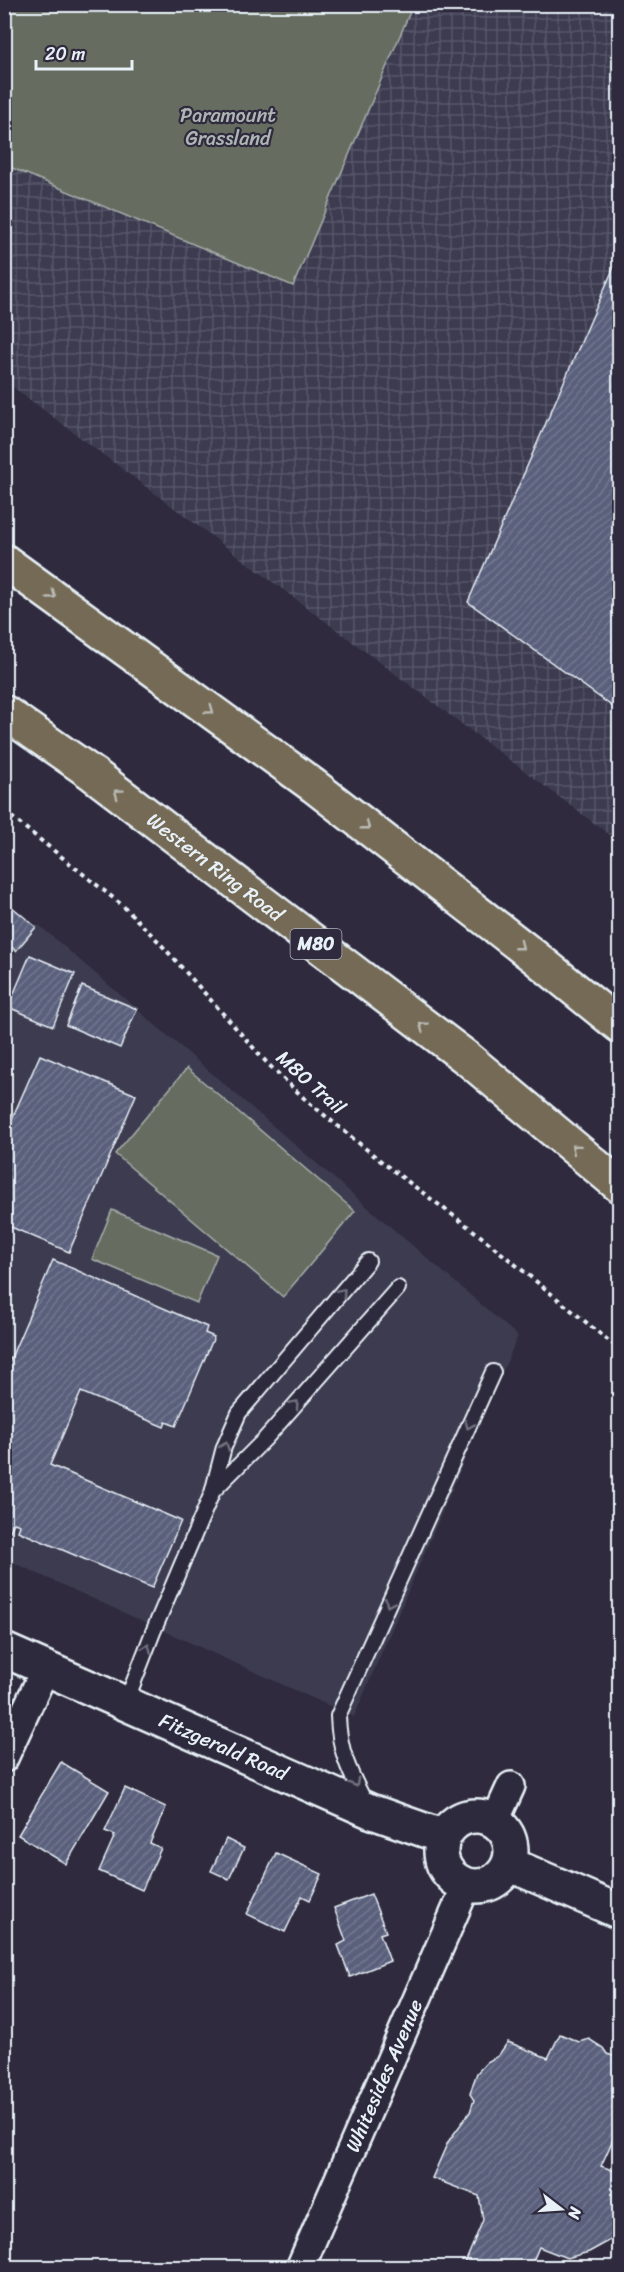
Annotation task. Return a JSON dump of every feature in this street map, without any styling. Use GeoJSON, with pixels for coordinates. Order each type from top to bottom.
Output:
{"type":"FeatureCollection","features":[{"type":"Feature","properties":{"kind":"highway"},"geometry":{"type":"LineString","coordinates":[[4,561],[314,786],[620,1026]]}},
{"type":"Feature","properties":{"kind":"highway","name":"Western Ring Road"},"geometry":{"type":"LineString","coordinates":[[4,712],[93,774],[458,1052],[620,1186]]}},
{"type":"Feature","properties":{"kind":"street","name":"Fitzgerald Road"},"geometry":{"type":"LineString","coordinates":[[4,1650],[370,1811],[444,1837]]}},
{"type":"Feature","properties":{"kind":"street"},"geometry":{"type":"LineString","coordinates":[[4,1758],[46,1667]]}},
{"type":"Feature","properties":{"kind":"street"},"geometry":{"type":"LineString","coordinates":[[495,1821],[511,1786]]}},
{"type":"Feature","properties":{"kind":"street"},"geometry":{"type":"LineString","coordinates":[[472,1816],[484,1816],[495,1821],[509,1840],[511,1851],[509,1863],[504,1872],[487,1884],[466,1884],[456,1879],[448,1871],[443,1860],[444,1837],[460,1820],[472,1816]]}},
{"type":"Feature","properties":{"kind":"street"},"geometry":{"type":"LineString","coordinates":[[509,1863],[620,1912]]}},
{"type":"Feature","properties":{"kind":"street","name":"Whitesides Avenue"},"geometry":{"type":"LineString","coordinates":[[300,2268],[466,1884]]}},
{"type":"Feature","properties":{"kind":"lane"},"geometry":{"type":"LineString","coordinates":[[126,1702],[212,1493],[224,1447],[239,1413],[368,1261]]}},
{"type":"Feature","properties":{"kind":"lane"},"geometry":{"type":"LineString","coordinates":[[212,1493],[264,1440],[398,1287]]}},
{"type":"Feature","properties":{"kind":"lane"},"geometry":{"type":"LineString","coordinates":[[370,1811],[348,1770],[339,1739],[338,1716],[493,1372]]}},
{"type":"Feature","properties":{"kind":"path","name":"M80 Trail"},"geometry":{"type":"LineString","coordinates":[[4,812],[122,905],[158,941],[260,1056],[307,1101],[387,1166],[478,1234],[620,1350]]}},
{"type":"Feature","properties":{"kind":"shaded area"},"geometry":{"type":"Polygon","coordinates":[[[4,5],[619,5],[619,842],[5,381],[4,5]]]}},
{"type":"Feature","properties":{"kind":"shaded area"},"geometry":{"type":"Polygon","coordinates":[[[39,925],[518,1336],[354,1717],[5,1559],[5,966],[39,925]]]}},
{"type":"Feature","properties":{"kind":"green space","name":"Paramount Grassland"},"geometry":{"type":"Polygon","coordinates":[[[4,5],[413,5],[293,286],[5,165],[4,5]]]}},
{"type":"Feature","properties":{"kind":"green space"},"geometry":{"type":"Polygon","coordinates":[[[187,1068],[355,1211],[283,1297],[115,1154],[187,1068]]]}},
{"type":"Feature","properties":{"kind":"green space"},"geometry":{"type":"Polygon","coordinates":[[[112,1210],[217,1255],[197,1303],[92,1259],[112,1210]]]}},
{"type":"Feature","properties":{"kind":"building"},"geometry":{"type":"Polygon","coordinates":[[[620,253],[620,712],[468,602],[620,253]]]}},
{"type":"Feature","properties":{"kind":"building"},"geometry":{"type":"Polygon","coordinates":[[[11,906],[36,927],[16,951],[4,941],[4,913],[11,906]]]}},
{"type":"Feature","properties":{"kind":"building"},"geometry":{"type":"Polygon","coordinates":[[[30,955],[75,974],[53,1026],[8,1007],[30,955]]]}},
{"type":"Feature","properties":{"kind":"building"},"geometry":{"type":"Polygon","coordinates":[[[82,986],[137,1009],[120,1048],[66,1025],[82,986]]]}},
{"type":"Feature","properties":{"kind":"building"},"geometry":{"type":"Polygon","coordinates":[[[40,1055],[136,1095],[69,1252],[4,1224],[4,1137],[40,1055]]]}},
{"type":"Feature","properties":{"kind":"building"},"geometry":{"type":"Polygon","coordinates":[[[53,1260],[207,1327],[205,1333],[214,1337],[176,1426],[166,1422],[164,1427],[81,1392],[50,1465],[181,1521],[152,1588],[18,1531],[20,1525],[14,1523],[10,1531],[4,1529],[4,1374],[53,1260]]]}},
{"type":"Feature","properties":{"kind":"building"},"geometry":{"type":"Polygon","coordinates":[[[61,1762],[109,1791],[66,1864],[18,1835],[61,1762]]]}},
{"type":"Feature","properties":{"kind":"building"},"geometry":{"type":"Polygon","coordinates":[[[125,1788],[166,1807],[150,1843],[161,1848],[142,1890],[99,1871],[115,1835],[105,1831],[125,1788]]]}},
{"type":"Feature","properties":{"kind":"building"},"geometry":{"type":"Polygon","coordinates":[[[226,1839],[244,1848],[229,1879],[211,1871],[226,1839]]]}},
{"type":"Feature","properties":{"kind":"building"},"geometry":{"type":"Polygon","coordinates":[[[276,1853],[322,1874],[310,1900],[302,1896],[285,1932],[247,1914],[276,1853]]]}},
{"type":"Feature","properties":{"kind":"building"},"geometry":{"type":"Polygon","coordinates":[[[371,1894],[386,1932],[380,1934],[390,1961],[350,1977],[338,1945],[346,1941],[334,1908],[371,1894]]]}},
{"type":"Feature","properties":{"kind":"building"},"geometry":{"type":"Polygon","coordinates":[[[560,2034],[579,2042],[589,2039],[603,2048],[607,2054],[620,2058],[620,2124],[601,2166],[620,2173],[620,2235],[589,2252],[567,2258],[539,2247],[530,2268],[463,2268],[483,2220],[479,2196],[432,2178],[448,2142],[470,2112],[474,2100],[470,2094],[477,2073],[487,2062],[498,2056],[508,2042],[548,2058],[560,2034]]]}}]}
